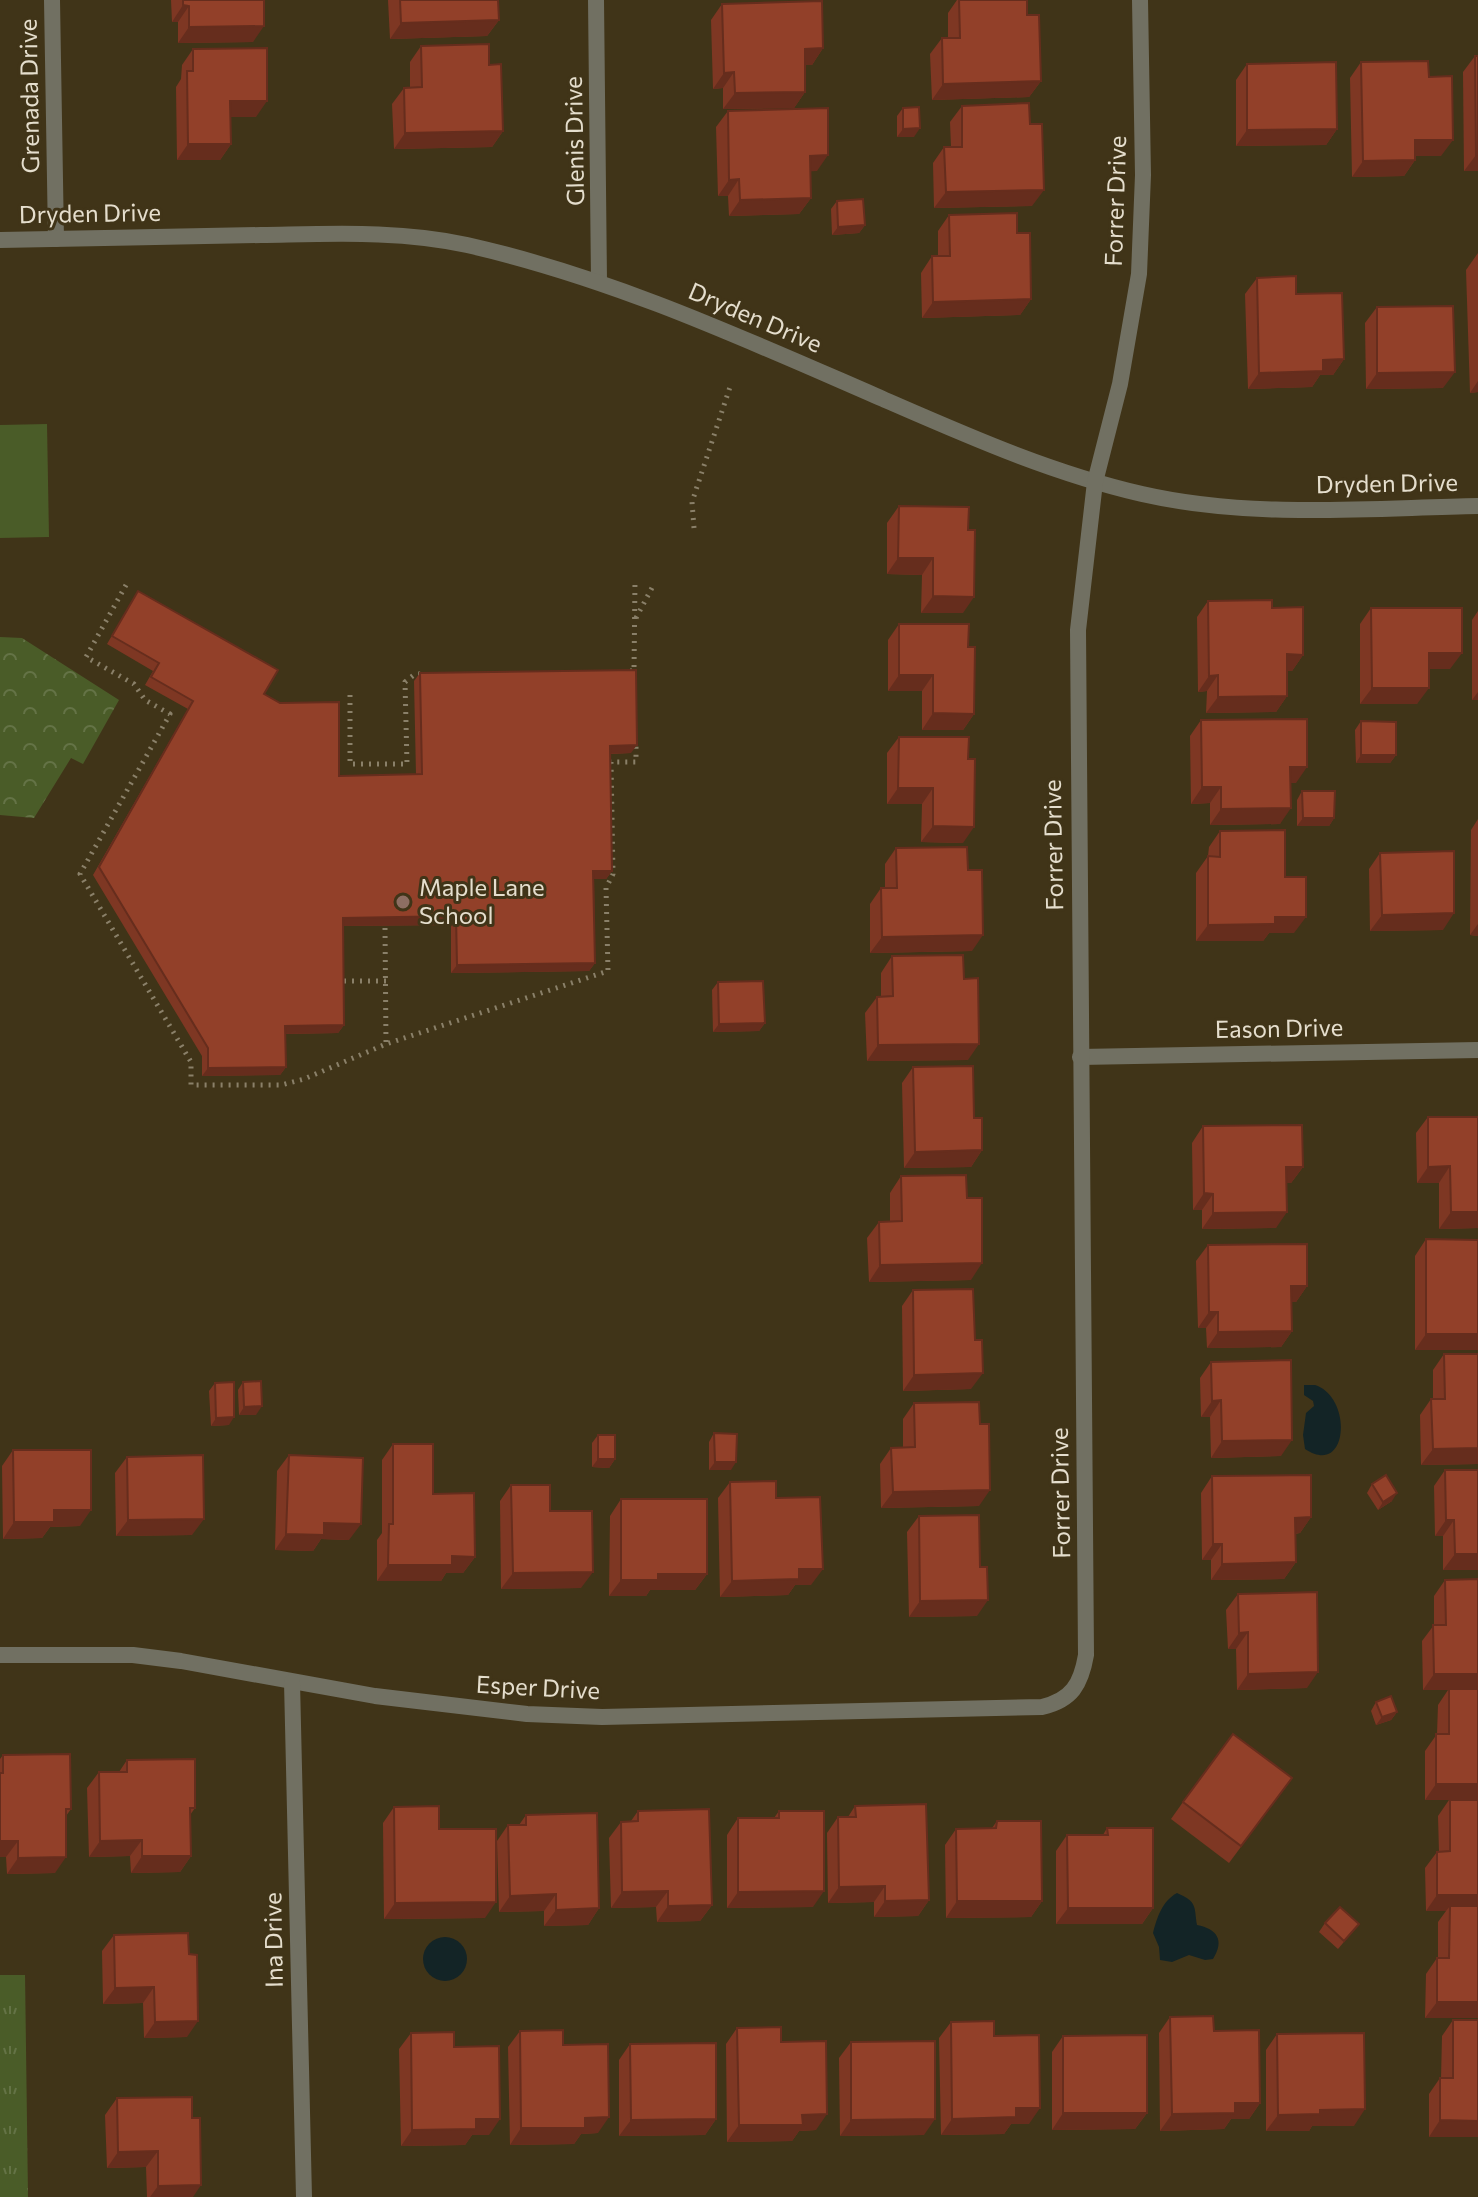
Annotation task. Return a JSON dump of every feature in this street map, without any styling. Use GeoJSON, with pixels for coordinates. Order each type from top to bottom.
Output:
{"type":"FeatureCollection","features":[{"type":"Feature","properties":{"kind":"street","name":"Grenada Drive"},"geometry":{"type":"LineString","coordinates":[[52,0],[56,239]]}},
{"type":"Feature","properties":{"kind":"street","name":"Glenis Drive"},"geometry":{"type":"LineString","coordinates":[[596,0],[599,281]]}},
{"type":"Feature","properties":{"kind":"street","name":"Forrer Drive"},"geometry":{"type":"LineString","coordinates":[[1072,1691],[1083,1675],[1086,1655],[1078,630],[1095,482],[1120,384],[1139,274],[1143,175],[1140,0]]}},
{"type":"Feature","properties":{"kind":"street","name":"Dryden Drive"},"geometry":{"type":"LineString","coordinates":[[0,240],[340,234],[409,236],[487,250],[599,281],[711,324],[1006,452],[1095,482],[1145,494],[1244,507],[1478,506]]}},
{"type":"Feature","properties":{"kind":"street","name":"Eason Drive"},"geometry":{"type":"LineString","coordinates":[[1080,1057],[1478,1050]]}},
{"type":"Feature","properties":{"kind":"street","name":"Esper Drive"},"geometry":{"type":"LineString","coordinates":[[0,1655],[133,1655],[460,1708],[602,1717],[1042,1707],[1058,1704],[1072,1691]]}},
{"type":"Feature","properties":{"kind":"street","name":"Ina Drive"},"geometry":{"type":"LineString","coordinates":[[292,1682],[304,2197]]}},
{"type":"Feature","properties":{"kind":"path"},"geometry":{"type":"LineString","coordinates":[[694,528],[689,518],[692,502],[730,387]]}},
{"type":"Feature","properties":{"kind":"path"},"geometry":{"type":"LineString","coordinates":[[634,686],[635,581]]}},
{"type":"Feature","properties":{"kind":"path"},"geometry":{"type":"LineString","coordinates":[[634,621],[654,584]]}},
{"type":"Feature","properties":{"kind":"path"},"geometry":{"type":"LineString","coordinates":[[126,585],[86,657],[134,684],[145,700],[170,714],[80,874],[191,1062],[191,1085],[281,1085],[304,1079],[386,1044],[608,971],[606,888],[613,874],[611,762],[636,762],[635,731]]}},
{"type":"Feature","properties":{"kind":"path"},"geometry":{"type":"LineString","coordinates":[[619,671],[634,671]]}},
{"type":"Feature","properties":{"kind":"path"},"geometry":{"type":"LineString","coordinates":[[350,764],[407,764],[405,682],[415,674],[427,674]]}},
{"type":"Feature","properties":{"kind":"path"},"geometry":{"type":"LineString","coordinates":[[350,695],[351,774]]}},
{"type":"Feature","properties":{"kind":"path"},"geometry":{"type":"LineString","coordinates":[[385,928],[386,1044]]}},
{"type":"Feature","properties":{"kind":"path"},"geometry":{"type":"LineString","coordinates":[[344,981],[386,981]]}},
{"type":"Feature","properties":{"kind":"green space"},"geometry":{"type":"Polygon","coordinates":[[[47,424],[49,537],[0,538],[0,425],[47,424]]]}},
{"type":"Feature","properties":{"kind":"green space"},"geometry":{"type":"Polygon","coordinates":[[[0,637],[22,638],[119,700],[83,764],[71,758],[34,818],[0,815],[0,637]]]}},
{"type":"Feature","properties":{"kind":"green space"},"geometry":{"type":"Polygon","coordinates":[[[0,1975],[25,1975],[28,2197],[0,2197],[0,1975]]]}},
{"type":"Feature","properties":{"kind":"shaded area"},"geometry":{"type":"Polygon","coordinates":[[[1304,1385],[1315,1385],[1327,1392],[1336,1404],[1341,1432],[1338,1445],[1330,1453],[1320,1455],[1305,1449],[1303,1435],[1306,1413],[1314,1406],[1313,1401],[1304,1395],[1304,1385]]]}},
{"type":"Feature","properties":{"kind":"shaded area"},"geometry":{"type":"Polygon","coordinates":[[[1177,1893],[1192,1902],[1197,1925],[1210,1929],[1217,1936],[1217,1952],[1213,1959],[1189,1955],[1172,1962],[1160,1960],[1153,1933],[1164,1905],[1177,1893]]]}},
{"type":"Feature","properties":{"kind":"shaded area"},"geometry":{"type":"Polygon","coordinates":[[[445,1937],[461,1943],[467,1959],[461,1975],[445,1981],[429,1975],[423,1959],[429,1943],[445,1937]]]}},
{"type":"Feature","properties":{"kind":"building"},"geometry":{"type":"Polygon","coordinates":[[[183,0],[264,0],[264,26],[189,27],[189,6],[183,5],[183,0]]]}},
{"type":"Feature","properties":{"kind":"building"},"geometry":{"type":"Polygon","coordinates":[[[400,0],[498,0],[499,20],[401,23],[400,0]]]}},
{"type":"Feature","properties":{"kind":"building"},"geometry":{"type":"Polygon","coordinates":[[[959,0],[1027,0],[1027,15],[1039,15],[1041,81],[943,84],[942,38],[960,38],[959,0]]]}},
{"type":"Feature","properties":{"kind":"building"},"geometry":{"type":"Polygon","coordinates":[[[822,1],[823,48],[805,49],[805,92],[735,93],[734,72],[724,73],[722,4],[822,1]]]}},
{"type":"Feature","properties":{"kind":"building"},"geometry":{"type":"Polygon","coordinates":[[[489,44],[489,65],[501,64],[503,131],[405,133],[404,88],[422,87],[421,46],[489,44]]]}},
{"type":"Feature","properties":{"kind":"building"},"geometry":{"type":"Polygon","coordinates":[[[267,48],[267,101],[230,101],[231,144],[188,144],[187,71],[193,71],[193,49],[267,48]]]}},
{"type":"Feature","properties":{"kind":"building"},"geometry":{"type":"Polygon","coordinates":[[[1475,56],[1478,56],[1476,155],[1475,56]]]}},
{"type":"Feature","properties":{"kind":"building"},"geometry":{"type":"Polygon","coordinates":[[[1428,61],[1429,77],[1452,76],[1453,140],[1415,140],[1415,160],[1363,161],[1361,62],[1428,61]]]}},
{"type":"Feature","properties":{"kind":"building"},"geometry":{"type":"Polygon","coordinates":[[[1336,62],[1337,129],[1247,130],[1247,64],[1336,62]]]}},
{"type":"Feature","properties":{"kind":"building"},"geometry":{"type":"Polygon","coordinates":[[[1029,103],[1030,124],[1042,124],[1044,190],[946,192],[944,147],[962,147],[962,106],[1029,103]]]}},
{"type":"Feature","properties":{"kind":"building"},"geometry":{"type":"Polygon","coordinates":[[[919,107],[920,128],[903,129],[903,108],[919,107]]]}},
{"type":"Feature","properties":{"kind":"building"},"geometry":{"type":"Polygon","coordinates":[[[828,108],[828,155],[810,156],[811,198],[740,200],[739,179],[729,180],[728,111],[828,108]]]}},
{"type":"Feature","properties":{"kind":"building"},"geometry":{"type":"Polygon","coordinates":[[[863,199],[865,225],[838,227],[837,201],[863,199]]]}},
{"type":"Feature","properties":{"kind":"building"},"geometry":{"type":"Polygon","coordinates":[[[1017,213],[1017,233],[1030,233],[1031,299],[933,302],[932,256],[950,256],[949,215],[1017,213]]]}},
{"type":"Feature","properties":{"kind":"building"},"geometry":{"type":"Polygon","coordinates":[[[1296,276],[1296,294],[1342,293],[1344,359],[1323,360],[1323,371],[1259,373],[1257,278],[1296,276]]]}},
{"type":"Feature","properties":{"kind":"building"},"geometry":{"type":"Polygon","coordinates":[[[1453,306],[1455,372],[1377,373],[1377,307],[1453,306]]]}},
{"type":"Feature","properties":{"kind":"building"},"geometry":{"type":"Polygon","coordinates":[[[899,506],[969,507],[968,530],[975,530],[974,597],[933,596],[933,558],[898,558],[899,506]]]}},
{"type":"Feature","properties":{"kind":"building"},"geometry":{"type":"Polygon","coordinates":[[[138,591],[278,670],[264,694],[280,703],[339,702],[339,776],[422,774],[420,673],[636,670],[637,745],[610,746],[612,871],[593,871],[595,963],[457,965],[456,916],[343,918],[344,1025],[285,1026],[286,1067],[208,1068],[208,1048],[99,867],[193,701],[151,677],[159,663],[112,636],[138,591]]]}},
{"type":"Feature","properties":{"kind":"building"},"geometry":{"type":"Polygon","coordinates":[[[1272,600],[1272,608],[1303,607],[1303,655],[1287,654],[1287,696],[1218,697],[1218,675],[1209,676],[1208,601],[1272,600]]]}},
{"type":"Feature","properties":{"kind":"building"},"geometry":{"type":"Polygon","coordinates":[[[1371,608],[1462,608],[1462,653],[1429,653],[1429,688],[1372,688],[1371,608]]]}},
{"type":"Feature","properties":{"kind":"building"},"geometry":{"type":"Polygon","coordinates":[[[899,624],[969,624],[968,647],[975,647],[974,714],[933,713],[933,675],[899,675],[899,624]]]}},
{"type":"Feature","properties":{"kind":"building"},"geometry":{"type":"Polygon","coordinates":[[[1307,719],[1307,767],[1290,767],[1291,808],[1221,809],[1221,787],[1202,787],[1201,720],[1307,719]]]}},
{"type":"Feature","properties":{"kind":"building"},"geometry":{"type":"Polygon","coordinates":[[[1361,721],[1396,722],[1396,755],[1361,755],[1361,721]]]}},
{"type":"Feature","properties":{"kind":"building"},"geometry":{"type":"Polygon","coordinates":[[[899,737],[969,737],[968,759],[975,759],[974,827],[933,826],[933,788],[898,788],[899,737]]]}},
{"type":"Feature","properties":{"kind":"building"},"geometry":{"type":"Polygon","coordinates":[[[1302,791],[1335,791],[1334,818],[1303,818],[1302,791]]]}},
{"type":"Feature","properties":{"kind":"building"},"geometry":{"type":"Polygon","coordinates":[[[1285,830],[1285,877],[1306,877],[1306,917],[1275,917],[1275,924],[1208,925],[1208,856],[1220,857],[1220,831],[1285,830]]]}},
{"type":"Feature","properties":{"kind":"building"},"geometry":{"type":"Polygon","coordinates":[[[967,847],[968,870],[982,870],[983,935],[882,937],[881,888],[897,888],[896,848],[967,847]]]}},
{"type":"Feature","properties":{"kind":"building"},"geometry":{"type":"Polygon","coordinates":[[[1454,851],[1454,913],[1382,915],[1380,853],[1454,851]]]}},
{"type":"Feature","properties":{"kind":"building"},"geometry":{"type":"Polygon","coordinates":[[[963,955],[964,979],[978,978],[979,1044],[878,1045],[877,997],[893,996],[892,956],[963,955]]]}},
{"type":"Feature","properties":{"kind":"building"},"geometry":{"type":"Polygon","coordinates":[[[763,981],[765,1023],[719,1024],[718,982],[763,981]]]}},
{"type":"Feature","properties":{"kind":"building"},"geometry":{"type":"Polygon","coordinates":[[[973,1066],[974,1118],[982,1118],[982,1150],[915,1152],[913,1067],[973,1066]]]}},
{"type":"Feature","properties":{"kind":"building"},"geometry":{"type":"Polygon","coordinates":[[[1428,1117],[1478,1117],[1478,1212],[1451,1212],[1450,1166],[1428,1167],[1428,1117]]]}},
{"type":"Feature","properties":{"kind":"building"},"geometry":{"type":"Polygon","coordinates":[[[1302,1125],[1303,1167],[1286,1167],[1287,1212],[1213,1213],[1213,1194],[1204,1193],[1203,1126],[1302,1125]]]}},
{"type":"Feature","properties":{"kind":"building"},"geometry":{"type":"Polygon","coordinates":[[[966,1175],[967,1198],[982,1198],[982,1263],[880,1265],[879,1222],[902,1221],[901,1176],[966,1175]]]}},
{"type":"Feature","properties":{"kind":"building"},"geometry":{"type":"Polygon","coordinates":[[[1426,1239],[1478,1240],[1478,1334],[1426,1334],[1426,1239]]]}},
{"type":"Feature","properties":{"kind":"building"},"geometry":{"type":"Polygon","coordinates":[[[1307,1244],[1307,1286],[1291,1286],[1292,1331],[1218,1332],[1218,1312],[1209,1312],[1208,1245],[1307,1244]]]}},
{"type":"Feature","properties":{"kind":"building"},"geometry":{"type":"Polygon","coordinates":[[[973,1289],[975,1340],[982,1340],[983,1373],[914,1375],[913,1290],[973,1289]]]}},
{"type":"Feature","properties":{"kind":"building"},"geometry":{"type":"Polygon","coordinates":[[[1444,1354],[1478,1354],[1478,1448],[1433,1449],[1431,1399],[1445,1399],[1444,1354]]]}},
{"type":"Feature","properties":{"kind":"building"},"geometry":{"type":"Polygon","coordinates":[[[1291,1360],[1292,1440],[1222,1441],[1221,1400],[1212,1401],[1211,1362],[1291,1360]]]}},
{"type":"Feature","properties":{"kind":"building"},"geometry":{"type":"Polygon","coordinates":[[[261,1381],[262,1406],[244,1407],[243,1382],[261,1381]]]}},
{"type":"Feature","properties":{"kind":"building"},"geometry":{"type":"Polygon","coordinates":[[[234,1382],[234,1417],[216,1418],[215,1383],[234,1382]]]}},
{"type":"Feature","properties":{"kind":"building"},"geometry":{"type":"Polygon","coordinates":[[[979,1402],[980,1424],[989,1424],[990,1490],[893,1492],[891,1448],[915,1447],[914,1403],[979,1402]]]}},
{"type":"Feature","properties":{"kind":"building"},"geometry":{"type":"Polygon","coordinates":[[[714,1433],[737,1434],[736,1462],[715,1462],[714,1433]]]}},
{"type":"Feature","properties":{"kind":"building"},"geometry":{"type":"Polygon","coordinates":[[[598,1435],[615,1435],[615,1459],[598,1459],[598,1435]]]}},
{"type":"Feature","properties":{"kind":"building"},"geometry":{"type":"Polygon","coordinates":[[[393,1444],[433,1444],[433,1494],[474,1493],[475,1557],[452,1556],[452,1565],[388,1565],[389,1524],[393,1524],[393,1444]]]}},
{"type":"Feature","properties":{"kind":"building"},"geometry":{"type":"Polygon","coordinates":[[[13,1450],[91,1450],[91,1510],[54,1510],[54,1522],[14,1522],[13,1450]]]}},
{"type":"Feature","properties":{"kind":"building"},"geometry":{"type":"Polygon","coordinates":[[[203,1455],[204,1519],[128,1520],[127,1457],[203,1455]]]}},
{"type":"Feature","properties":{"kind":"building"},"geometry":{"type":"Polygon","coordinates":[[[289,1455],[363,1458],[361,1524],[324,1523],[324,1535],[286,1534],[289,1455]]]}},
{"type":"Feature","properties":{"kind":"building"},"geometry":{"type":"Polygon","coordinates":[[[1445,1470],[1478,1470],[1478,1554],[1455,1554],[1454,1520],[1446,1520],[1445,1470]]]}},
{"type":"Feature","properties":{"kind":"building"},"geometry":{"type":"Polygon","coordinates":[[[1311,1475],[1311,1517],[1295,1518],[1296,1562],[1222,1564],[1222,1544],[1213,1544],[1212,1476],[1311,1475]]]}},
{"type":"Feature","properties":{"kind":"building"},"geometry":{"type":"Polygon","coordinates":[[[1386,1475],[1397,1493],[1383,1502],[1372,1484],[1386,1475]]]}},
{"type":"Feature","properties":{"kind":"building"},"geometry":{"type":"Polygon","coordinates":[[[776,1481],[776,1498],[820,1497],[823,1569],[799,1569],[799,1579],[732,1581],[730,1482],[776,1481]]]}},
{"type":"Feature","properties":{"kind":"building"},"geometry":{"type":"Polygon","coordinates":[[[511,1485],[550,1485],[550,1511],[592,1511],[593,1572],[513,1573],[511,1485]]]}},
{"type":"Feature","properties":{"kind":"building"},"geometry":{"type":"Polygon","coordinates":[[[621,1499],[707,1499],[707,1574],[658,1574],[658,1580],[621,1580],[621,1499]]]}},
{"type":"Feature","properties":{"kind":"building"},"geometry":{"type":"Polygon","coordinates":[[[979,1515],[980,1567],[987,1567],[988,1600],[920,1601],[919,1516],[979,1515]]]}},
{"type":"Feature","properties":{"kind":"building"},"geometry":{"type":"Polygon","coordinates":[[[1478,1579],[1478,1674],[1434,1674],[1433,1625],[1446,1625],[1445,1580],[1478,1579]]]}},
{"type":"Feature","properties":{"kind":"building"},"geometry":{"type":"Polygon","coordinates":[[[1317,1592],[1318,1672],[1248,1674],[1248,1632],[1239,1633],[1238,1594],[1317,1592]]]}},
{"type":"Feature","properties":{"kind":"building"},"geometry":{"type":"Polygon","coordinates":[[[1449,1689],[1478,1689],[1478,1784],[1436,1784],[1436,1734],[1449,1734],[1449,1689]]]}},
{"type":"Feature","properties":{"kind":"building"},"geometry":{"type":"Polygon","coordinates":[[[1391,1696],[1397,1712],[1382,1717],[1376,1702],[1391,1696]]]}},
{"type":"Feature","properties":{"kind":"building"},"geometry":{"type":"Polygon","coordinates":[[[1233,1734],[1292,1778],[1241,1846],[1183,1802],[1233,1734]]]}},
{"type":"Feature","properties":{"kind":"building"},"geometry":{"type":"Polygon","coordinates":[[[70,1754],[71,1809],[66,1809],[66,1857],[18,1858],[18,1841],[0,1841],[3,1755],[70,1754]]]}},
{"type":"Feature","properties":{"kind":"building"},"geometry":{"type":"Polygon","coordinates":[[[195,1759],[195,1808],[190,1808],[191,1856],[142,1856],[142,1840],[100,1841],[99,1772],[127,1772],[127,1760],[195,1759]]]}},
{"type":"Feature","properties":{"kind":"building"},"geometry":{"type":"Polygon","coordinates":[[[1450,1800],[1478,1800],[1478,1895],[1437,1895],[1437,1852],[1450,1851],[1450,1800]]]}},
{"type":"Feature","properties":{"kind":"building"},"geometry":{"type":"Polygon","coordinates":[[[926,1804],[929,1900],[885,1901],[885,1886],[839,1887],[838,1817],[856,1817],[855,1806],[926,1804]]]}},
{"type":"Feature","properties":{"kind":"building"},"geometry":{"type":"Polygon","coordinates":[[[439,1806],[439,1829],[496,1829],[496,1902],[395,1903],[394,1807],[439,1806]]]}},
{"type":"Feature","properties":{"kind":"building"},"geometry":{"type":"Polygon","coordinates":[[[709,1809],[712,1905],[668,1906],[668,1891],[622,1892],[621,1822],[638,1821],[638,1811],[709,1809]]]}},
{"type":"Feature","properties":{"kind":"building"},"geometry":{"type":"Polygon","coordinates":[[[779,1811],[824,1811],[824,1891],[738,1892],[738,1818],[779,1818],[779,1811]]]}},
{"type":"Feature","properties":{"kind":"building"},"geometry":{"type":"Polygon","coordinates":[[[597,1813],[599,1908],[556,1910],[556,1894],[510,1896],[508,1825],[526,1825],[526,1815],[597,1813]]]}},
{"type":"Feature","properties":{"kind":"building"},"geometry":{"type":"Polygon","coordinates":[[[997,1821],[1041,1821],[1042,1901],[957,1901],[956,1829],[996,1828],[997,1821]]]}},
{"type":"Feature","properties":{"kind":"building"},"geometry":{"type":"Polygon","coordinates":[[[1107,1828],[1153,1828],[1153,1908],[1068,1908],[1067,1835],[1108,1835],[1107,1828]]]}},
{"type":"Feature","properties":{"kind":"building"},"geometry":{"type":"Polygon","coordinates":[[[1450,1906],[1478,1906],[1478,2002],[1437,2002],[1437,1958],[1449,1958],[1450,1906]]]}},
{"type":"Feature","properties":{"kind":"building"},"geometry":{"type":"Polygon","coordinates":[[[1340,1907],[1359,1924],[1344,1941],[1325,1923],[1340,1907]]]}},
{"type":"Feature","properties":{"kind":"building"},"geometry":{"type":"Polygon","coordinates":[[[188,1933],[189,1954],[197,1955],[198,2021],[155,2022],[154,1987],[115,1988],[114,1935],[188,1933]]]}},
{"type":"Feature","properties":{"kind":"building"},"geometry":{"type":"Polygon","coordinates":[[[1213,2016],[1214,2031],[1259,2030],[1260,2103],[1235,2103],[1235,2113],[1172,2114],[1170,2017],[1213,2016]]]}},
{"type":"Feature","properties":{"kind":"building"},"geometry":{"type":"Polygon","coordinates":[[[1453,2020],[1478,2020],[1478,2121],[1440,2120],[1440,2078],[1453,2078],[1453,2020]]]}},
{"type":"Feature","properties":{"kind":"building"},"geometry":{"type":"Polygon","coordinates":[[[994,2021],[994,2036],[1039,2035],[1040,2108],[1016,2108],[1016,2117],[952,2119],[951,2022],[994,2021]]]}},
{"type":"Feature","properties":{"kind":"building"},"geometry":{"type":"Polygon","coordinates":[[[781,2027],[781,2042],[826,2041],[827,2114],[802,2115],[803,2125],[739,2125],[737,2028],[781,2027]]]}},
{"type":"Feature","properties":{"kind":"building"},"geometry":{"type":"Polygon","coordinates":[[[563,2030],[563,2045],[608,2044],[609,2117],[585,2118],[585,2128],[521,2128],[520,2031],[563,2030]]]}},
{"type":"Feature","properties":{"kind":"building"},"geometry":{"type":"Polygon","coordinates":[[[454,2032],[454,2047],[499,2046],[500,2119],[476,2119],[476,2129],[412,2130],[411,2033],[454,2032]]]}},
{"type":"Feature","properties":{"kind":"building"},"geometry":{"type":"Polygon","coordinates":[[[1364,2033],[1365,2109],[1278,2115],[1277,2034],[1364,2033]]]}},
{"type":"Feature","properties":{"kind":"building"},"geometry":{"type":"Polygon","coordinates":[[[1147,2035],[1147,2113],[1063,2113],[1063,2036],[1147,2035]]]}},
{"type":"Feature","properties":{"kind":"building"},"geometry":{"type":"Polygon","coordinates":[[[935,2041],[935,2119],[851,2120],[851,2042],[935,2041]]]}},
{"type":"Feature","properties":{"kind":"building"},"geometry":{"type":"Polygon","coordinates":[[[716,2043],[716,2119],[631,2120],[630,2044],[716,2043]]]}},
{"type":"Feature","properties":{"kind":"building"},"geometry":{"type":"Polygon","coordinates":[[[192,2097],[192,2118],[200,2118],[201,2185],[158,2186],[158,2151],[118,2152],[117,2098],[192,2097]]]}},
{"type":"Feature","properties":{"kind":"place","name":"Maple Lane School"},"geometry":{"type":"Point","coordinates":[403,902]}}]}
